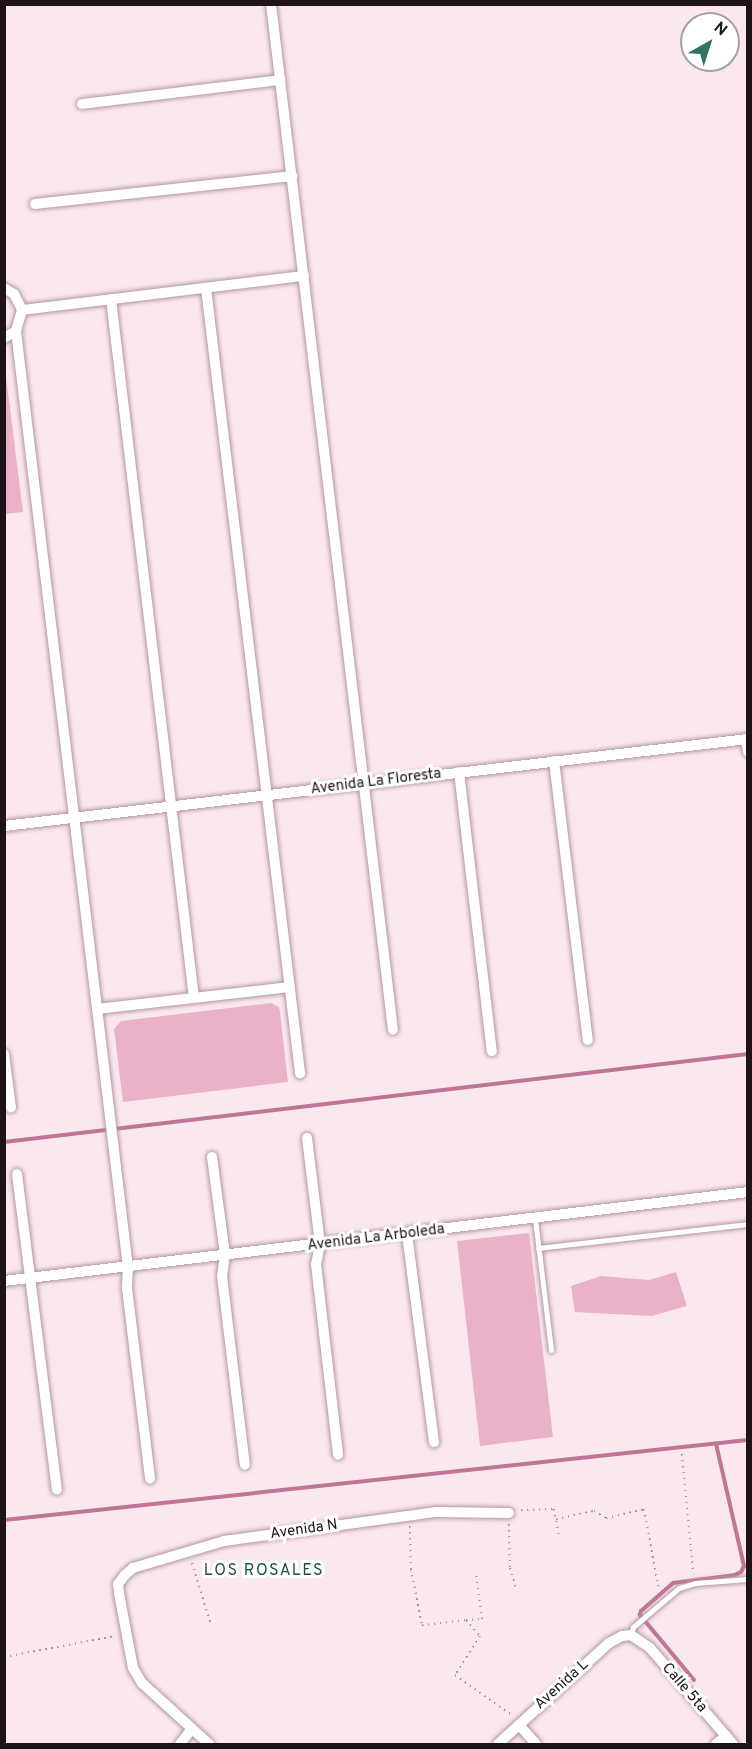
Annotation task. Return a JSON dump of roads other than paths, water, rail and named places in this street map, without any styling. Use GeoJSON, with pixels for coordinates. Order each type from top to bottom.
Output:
{"type":"FeatureCollection","features":[{"type":"Feature","properties":{"kind":"street"},"geometry":{"type":"LineString","coordinates":[[271,4],[393,1030]]}},
{"type":"Feature","properties":{"kind":"street"},"geometry":{"type":"LineString","coordinates":[[82,104],[280,80]]}},
{"type":"Feature","properties":{"kind":"street"},"geometry":{"type":"LineString","coordinates":[[35,204],[292,176]]}},
{"type":"Feature","properties":{"kind":"street"},"geometry":{"type":"LineString","coordinates":[[22,310],[304,276]]}},
{"type":"Feature","properties":{"kind":"street"},"geometry":{"type":"LineString","coordinates":[[4,288],[14,294],[22,310],[16,331],[128,1267],[127,1288],[150,1479]]}},
{"type":"Feature","properties":{"kind":"street"},"geometry":{"type":"LineString","coordinates":[[206,288],[300,1073]]}},
{"type":"Feature","properties":{"kind":"street"},"geometry":{"type":"LineString","coordinates":[[111,299],[194,998]]}},
{"type":"Feature","properties":{"kind":"street"},"geometry":{"type":"LineString","coordinates":[[4,338],[16,331]]}},
{"type":"Feature","properties":{"kind":"street"},"geometry":{"type":"LineString","coordinates":[[747,739],[747,752]]}},
{"type":"Feature","properties":{"kind":"street","name":"Avenida La Floresta"},"geometry":{"type":"LineString","coordinates":[[4,826],[747,739]]}},
{"type":"Feature","properties":{"kind":"street"},"geometry":{"type":"LineString","coordinates":[[554,761],[588,1040]]}},
{"type":"Feature","properties":{"kind":"street"},"geometry":{"type":"LineString","coordinates":[[459,772],[492,1051]]}},
{"type":"Feature","properties":{"kind":"street"},"geometry":{"type":"LineString","coordinates":[[97,1009],[290,987]]}},
{"type":"Feature","properties":{"kind":"street"},"geometry":{"type":"LineString","coordinates":[[4,1054],[11,1108]]}},
{"type":"Feature","properties":{"kind":"street"},"geometry":{"type":"LineString","coordinates":[[307,1138],[320,1244],[316,1264],[338,1455]]}},
{"type":"Feature","properties":{"kind":"street"},"geometry":{"type":"LineString","coordinates":[[212,1157],[225,1255],[222,1276],[245,1465]]}},
{"type":"Feature","properties":{"kind":"street"},"geometry":{"type":"LineString","coordinates":[[17,1174],[57,1489]]}},
{"type":"Feature","properties":{"kind":"street","name":"Avenida La Arboleda"},"geometry":{"type":"LineString","coordinates":[[4,1281],[746,1194]]}},
{"type":"Feature","properties":{"kind":"street"},"geometry":{"type":"LineString","coordinates":[[407,1234],[434,1442]]}},
{"type":"Feature","properties":{"kind":"street","name":"Avenida N"},"geometry":{"type":"LineString","coordinates":[[191,1730],[142,1683],[133,1668],[118,1584],[133,1568],[224,1541],[435,1512],[509,1513]]}},
{"type":"Feature","properties":{"kind":"street","name":"Avenida L"},"geometry":{"type":"LineString","coordinates":[[498,1744],[609,1642],[622,1636],[632,1635]]}},
{"type":"Feature","properties":{"kind":"street","name":"Calle 5ta"},"geometry":{"type":"LineString","coordinates":[[632,1635],[650,1648],[729,1740]]}},
{"type":"Feature","properties":{"kind":"street"},"geometry":{"type":"LineString","coordinates":[[520,1723],[536,1744]]}},
{"type":"Feature","properties":{"kind":"street"},"geometry":{"type":"LineString","coordinates":[[180,1744],[191,1730],[209,1744]]}},
{"type":"Feature","properties":{"kind":"street"},"geometry":{"type":"LineString","coordinates":[[716,1744],[729,1740]]}},
{"type":"Feature","properties":{"kind":"lane"},"geometry":{"type":"LineString","coordinates":[[535,1219],[551,1350]]}},
{"type":"Feature","properties":{"kind":"lane"},"geometry":{"type":"LineString","coordinates":[[538,1248],[747,1224]]}},
{"type":"Feature","properties":{"kind":"lane"},"geometry":{"type":"LineString","coordinates":[[632,1635],[633,1627],[679,1588],[694,1583],[747,1579]]}},
{"type":"Feature","properties":{"kind":"waterway"},"geometry":{"type":"LineString","coordinates":[[4,1142],[748,1054]]}},
{"type":"Feature","properties":{"kind":"waterway"},"geometry":{"type":"LineString","coordinates":[[4,1520],[748,1440]]}},
{"type":"Feature","properties":{"kind":"waterway"},"geometry":{"type":"LineString","coordinates":[[694,1680],[640,1615],[641,1611],[673,1583],[735,1575],[741,1572],[744,1566],[716,1444]]}},
{"type":"Feature","properties":{"kind":"district","name":"LOS ROSALES"},"geometry":{"type":"Point","coordinates":[264,1571]}}]}
